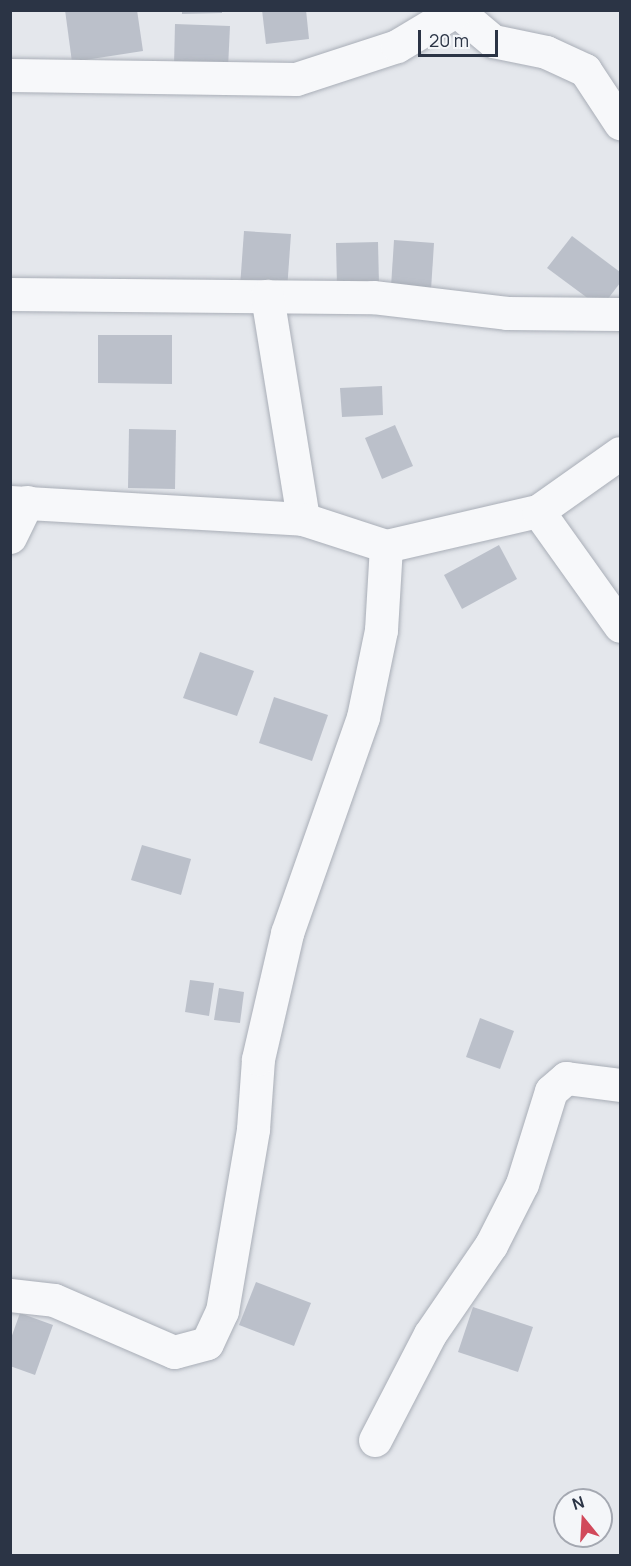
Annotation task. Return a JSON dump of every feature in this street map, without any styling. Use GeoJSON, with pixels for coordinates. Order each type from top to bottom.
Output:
{"type":"FeatureCollection","features":[{"type":"Feature","properties":{"kind":"street"},"geometry":{"type":"LineString","coordinates":[[10,75],[296,79],[397,46],[456,11],[493,41],[546,52],[585,70],[621,123]]}},
{"type":"Feature","properties":{"kind":"street"},"geometry":{"type":"LineString","coordinates":[[10,294],[373,297],[507,313],[621,314]]}},
{"type":"Feature","properties":{"kind":"street"},"geometry":{"type":"LineString","coordinates":[[267,296],[303,519]]}},
{"type":"Feature","properties":{"kind":"street"},"geometry":{"type":"LineString","coordinates":[[10,537],[19,502],[303,519],[386,546],[538,511],[621,453]]}},
{"type":"Feature","properties":{"kind":"street"},"geometry":{"type":"LineString","coordinates":[[538,511],[621,626]]}},
{"type":"Feature","properties":{"kind":"street"},"geometry":{"type":"LineString","coordinates":[[10,1295],[54,1300],[174,1352],[207,1343],[222,1311],[253,1129],[258,1059],[287,933],[363,717],[381,630],[386,546]]}},
{"type":"Feature","properties":{"kind":"street"},"geometry":{"type":"LineString","coordinates":[[375,1440],[430,1334],[491,1245],[522,1184],[551,1091],[566,1078],[621,1084]]}},
{"type":"Feature","properties":{"kind":"building"},"geometry":{"type":"Polygon","coordinates":[[[65,10],[137,10],[143,51],[72,62],[65,10]]]}},
{"type":"Feature","properties":{"kind":"building"},"geometry":{"type":"Polygon","coordinates":[[[182,10],[222,10],[222,13],[182,14],[182,10]]]}},
{"type":"Feature","properties":{"kind":"building"},"geometry":{"type":"Polygon","coordinates":[[[262,10],[306,10],[309,39],[266,44],[262,10]]]}},
{"type":"Feature","properties":{"kind":"building"},"geometry":{"type":"Polygon","coordinates":[[[175,24],[230,26],[228,68],[174,66],[175,24]]]}},
{"type":"Feature","properties":{"kind":"building"},"geometry":{"type":"Polygon","coordinates":[[[244,231],[291,234],[287,290],[240,287],[244,231]]]}},
{"type":"Feature","properties":{"kind":"building"},"geometry":{"type":"Polygon","coordinates":[[[572,236],[620,272],[620,283],[601,308],[547,268],[572,236]]]}},
{"type":"Feature","properties":{"kind":"building"},"geometry":{"type":"Polygon","coordinates":[[[394,240],[434,243],[431,290],[391,287],[394,240]]]}},
{"type":"Feature","properties":{"kind":"building"},"geometry":{"type":"Polygon","coordinates":[[[378,242],[379,285],[337,286],[336,243],[378,242]]]}},
{"type":"Feature","properties":{"kind":"building"},"geometry":{"type":"Polygon","coordinates":[[[98,335],[172,335],[172,384],[98,383],[98,335]]]}},
{"type":"Feature","properties":{"kind":"building"},"geometry":{"type":"Polygon","coordinates":[[[382,386],[383,415],[342,417],[340,388],[382,386]]]}},
{"type":"Feature","properties":{"kind":"building"},"geometry":{"type":"Polygon","coordinates":[[[395,425],[413,466],[382,479],[365,438],[395,425]]]}},
{"type":"Feature","properties":{"kind":"building"},"geometry":{"type":"Polygon","coordinates":[[[129,429],[176,430],[175,489],[128,488],[129,429]]]}},
{"type":"Feature","properties":{"kind":"building"},"geometry":{"type":"Polygon","coordinates":[[[499,545],[517,579],[462,609],[444,575],[499,545]]]}},
{"type":"Feature","properties":{"kind":"building"},"geometry":{"type":"Polygon","coordinates":[[[200,652],[254,671],[237,716],[183,698],[200,652]]]}},
{"type":"Feature","properties":{"kind":"building"},"geometry":{"type":"Polygon","coordinates":[[[274,697],[328,715],[312,761],[259,743],[274,697]]]}},
{"type":"Feature","properties":{"kind":"building"},"geometry":{"type":"Polygon","coordinates":[[[142,845],[191,859],[181,895],[131,880],[142,845]]]}},
{"type":"Feature","properties":{"kind":"building"},"geometry":{"type":"Polygon","coordinates":[[[190,980],[214,983],[209,1016],[185,1012],[190,980]]]}},
{"type":"Feature","properties":{"kind":"building"},"geometry":{"type":"Polygon","coordinates":[[[219,988],[244,992],[240,1023],[214,1020],[219,988]]]}},
{"type":"Feature","properties":{"kind":"building"},"geometry":{"type":"Polygon","coordinates":[[[480,1018],[514,1031],[500,1069],[466,1057],[480,1018]]]}},
{"type":"Feature","properties":{"kind":"building"},"geometry":{"type":"Polygon","coordinates":[[[256,1282],[311,1303],[294,1346],[239,1325],[256,1282]]]}},
{"type":"Feature","properties":{"kind":"building"},"geometry":{"type":"Polygon","coordinates":[[[473,1307],[533,1327],[518,1372],[458,1352],[473,1307]]]}},
{"type":"Feature","properties":{"kind":"building"},"geometry":{"type":"Polygon","coordinates":[[[20,1313],[53,1325],[35,1375],[10,1366],[10,1341],[20,1313]]]}}]}
